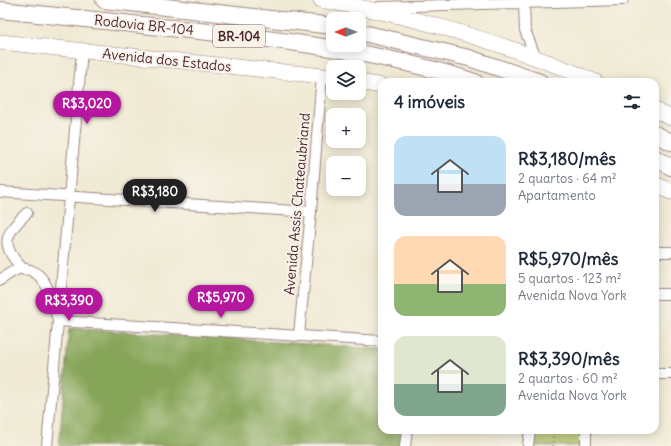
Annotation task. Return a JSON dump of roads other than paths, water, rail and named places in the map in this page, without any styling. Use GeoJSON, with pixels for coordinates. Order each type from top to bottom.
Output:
{"type":"FeatureCollection","features":[{"type":"Feature","properties":{"kind":"highway","name":"Rodovia BR-104"},"geometry":{"type":"LineString","coordinates":[[104,0],[326,25]]}},
{"type":"Feature","properties":{"kind":"highway","name":"Rodovia BR-104"},"geometry":{"type":"LineString","coordinates":[[0,10],[330,47],[392,60],[460,78]]}},
{"type":"Feature","properties":{"kind":"highway"},"geometry":{"type":"LineString","coordinates":[[366,34],[469,58],[528,78]]}},
{"type":"Feature","properties":{"kind":"highway"},"geometry":{"type":"LineString","coordinates":[[659,136],[671,142]]}},
{"type":"Feature","properties":{"kind":"highway"},"geometry":{"type":"LineString","coordinates":[[659,160],[671,167]]}},
{"type":"Feature","properties":{"kind":"main road"},"geometry":{"type":"LineString","coordinates":[[321,0],[362,7],[445,29],[535,56],[587,78]]}},
{"type":"Feature","properties":{"kind":"main road","name":"Avenida dos Estados"},"geometry":{"type":"LineString","coordinates":[[0,42],[326,76]]}},
{"type":"Feature","properties":{"kind":"main road"},"geometry":{"type":"LineString","coordinates":[[366,83],[378,85]]}},
{"type":"Feature","properties":{"kind":"main road"},"geometry":{"type":"LineString","coordinates":[[659,112],[671,118]]}},
{"type":"Feature","properties":{"kind":"main road"},"geometry":{"type":"LineString","coordinates":[[659,186],[671,192]]}},
{"type":"Feature","properties":{"kind":"street"},"geometry":{"type":"LineString","coordinates":[[362,7],[524,4],[623,0]]}},
{"type":"Feature","properties":{"kind":"street"},"geometry":{"type":"LineString","coordinates":[[524,4],[525,30],[535,56]]}},
{"type":"Feature","properties":{"kind":"street"},"geometry":{"type":"LineString","coordinates":[[47,446],[82,51]]}},
{"type":"Feature","properties":{"kind":"street","name":"Avenida Assis Chateaubriand"},"geometry":{"type":"LineString","coordinates":[[299,335],[311,212],[326,84]]}},
{"type":"Feature","properties":{"kind":"street"},"geometry":{"type":"LineString","coordinates":[[0,192],[311,212]]}},
{"type":"Feature","properties":{"kind":"street"},"geometry":{"type":"LineString","coordinates":[[24,270],[11,258],[7,248],[7,238],[11,228],[27,213]]}},
{"type":"Feature","properties":{"kind":"street"},"geometry":{"type":"LineString","coordinates":[[659,252],[671,252]]}},
{"type":"Feature","properties":{"kind":"street"},"geometry":{"type":"LineString","coordinates":[[0,280],[17,269],[39,275],[51,297],[58,321]]}},
{"type":"Feature","properties":{"kind":"street"},"geometry":{"type":"LineString","coordinates":[[659,294],[671,294]]}},
{"type":"Feature","properties":{"kind":"street"},"geometry":{"type":"LineString","coordinates":[[58,321],[378,341]]}},
{"type":"Feature","properties":{"kind":"street"},"geometry":{"type":"LineString","coordinates":[[659,374],[671,374]]}},
{"type":"Feature","properties":{"kind":"street"},"geometry":{"type":"LineString","coordinates":[[406,446],[407,434]]}},
{"type":"Feature","properties":{"kind":"street"},"geometry":{"type":"LineString","coordinates":[[528,446],[530,434]]}},
{"type":"Feature","properties":{"kind":"street"},"geometry":{"type":"LineString","coordinates":[[586,434],[586,446]]}}]}
